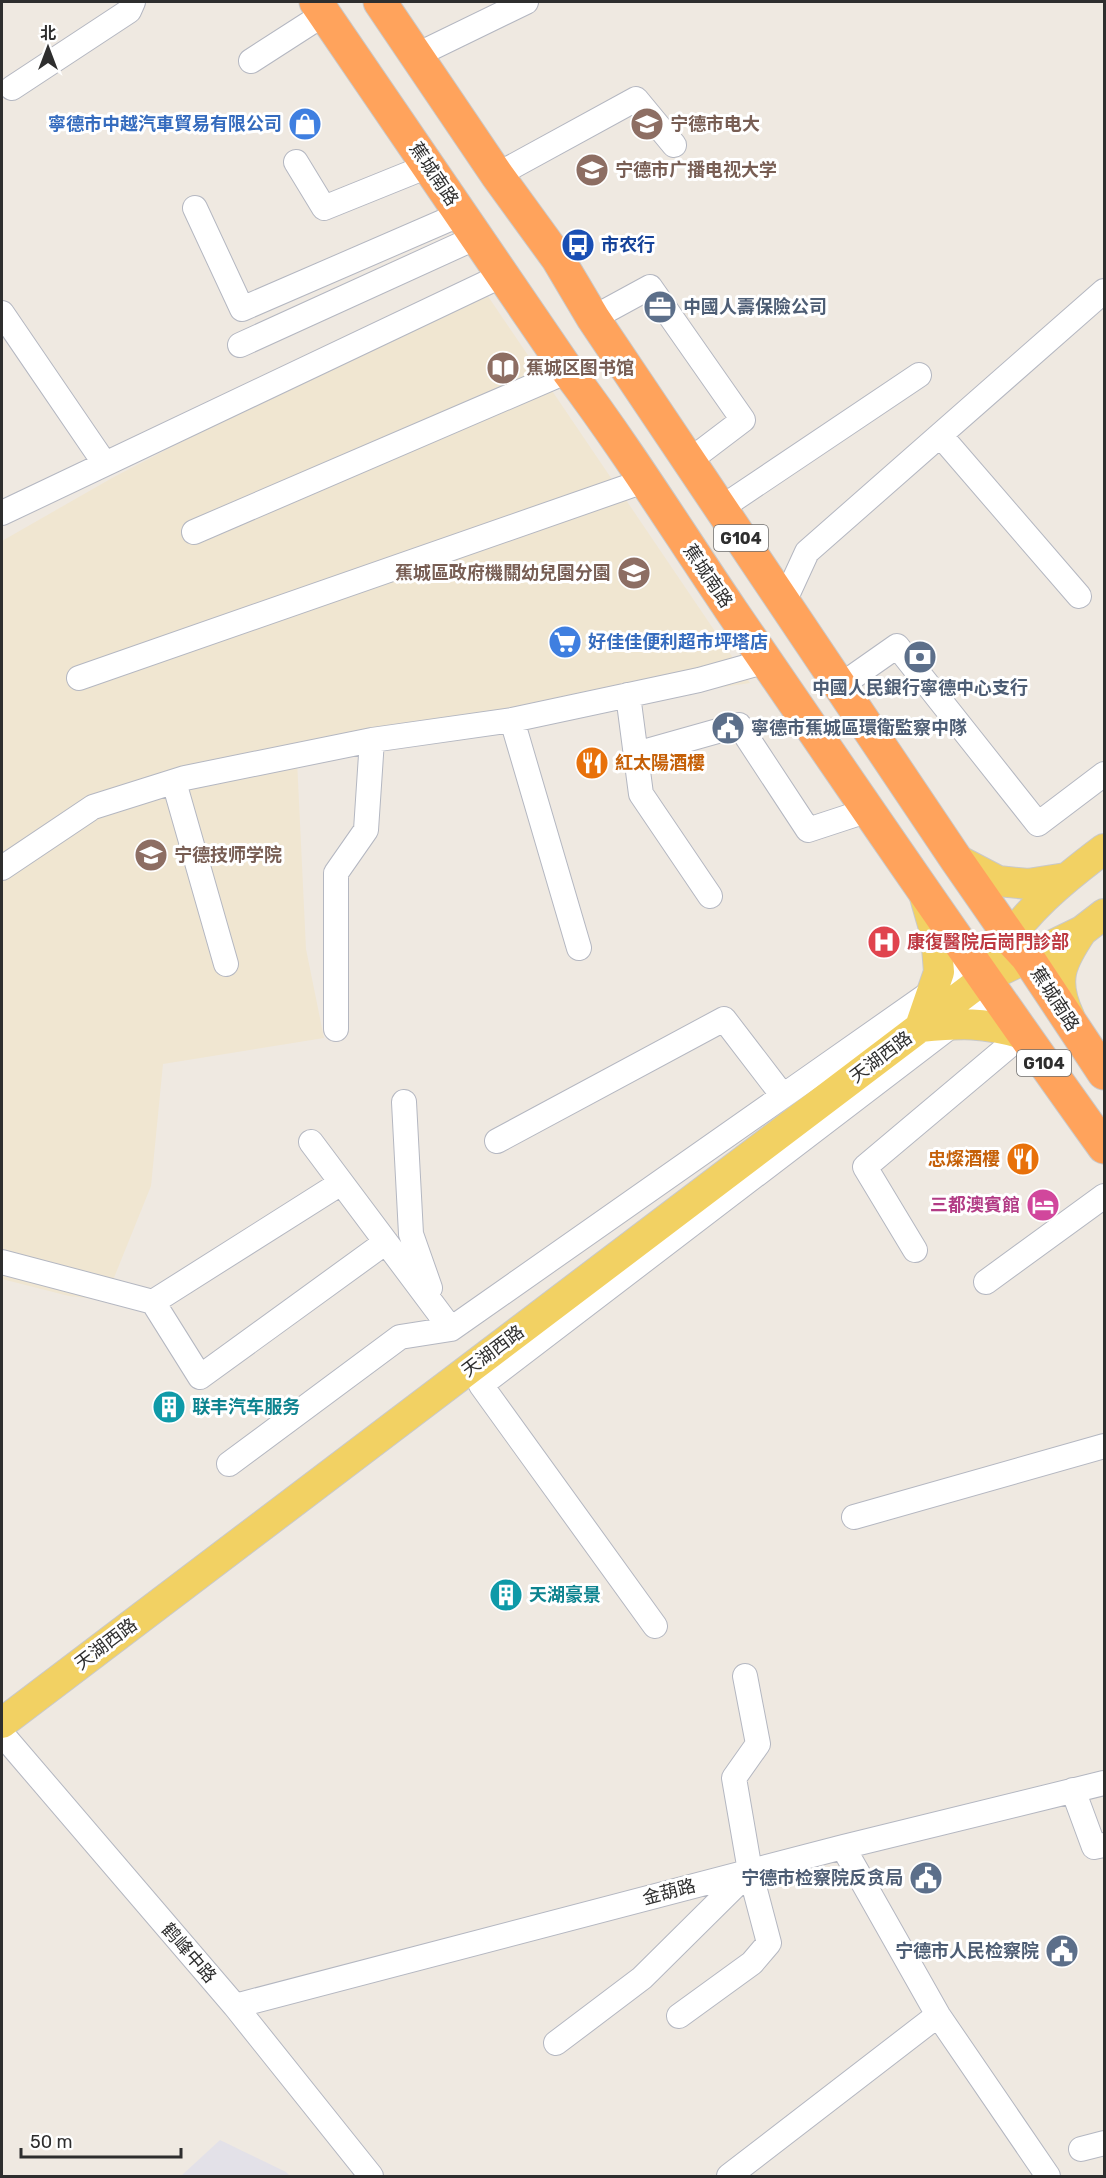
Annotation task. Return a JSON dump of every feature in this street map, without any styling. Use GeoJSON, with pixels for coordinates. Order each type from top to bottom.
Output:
{"type":"FeatureCollection","features":[{"type":"Feature","properties":{"kind":"highway","name":"蕉城南路"},"geometry":{"type":"LineString","coordinates":[[381,2],[497,175],[558,259],[593,318],[956,858],[1104,1073]]}},
{"type":"Feature","properties":{"kind":"highway","name":"蕉城南路"},"geometry":{"type":"LineString","coordinates":[[320,8],[1023,1034],[1104,1147]]}},
{"type":"Feature","properties":{"kind":"main road"},"geometry":{"type":"LineString","coordinates":[[984,977],[1018,946],[1066,878],[1104,849]]}},
{"type":"Feature","properties":{"kind":"main road"},"geometry":{"type":"LineString","coordinates":[[956,858],[998,880],[1028,884],[1066,878]]}},
{"type":"Feature","properties":{"kind":"main road"},"geometry":{"type":"LineString","coordinates":[[924,890],[936,944],[939,972],[920,1027],[982,1024],[1023,1034]]}},
{"type":"Feature","properties":{"kind":"main road"},"geometry":{"type":"LineString","coordinates":[[1018,946],[1093,922]]}},
{"type":"Feature","properties":{"kind":"main road"},"geometry":{"type":"LineString","coordinates":[[1076,1033],[1065,1007],[1060,987],[1064,958],[1093,922]]}},
{"type":"Feature","properties":{"kind":"main road","name":"天湖西路"},"geometry":{"type":"LineString","coordinates":[[2,1723],[984,977]]}},
{"type":"Feature","properties":{"kind":"street"},"geometry":{"type":"LineString","coordinates":[[12,88],[129,11],[133,2]]}},
{"type":"Feature","properties":{"kind":"street"},"geometry":{"type":"LineString","coordinates":[[417,55],[526,2]]}},
{"type":"Feature","properties":{"kind":"street"},"geometry":{"type":"LineString","coordinates":[[251,62],[320,8]]}},
{"type":"Feature","properties":{"kind":"street"},"geometry":{"type":"LineString","coordinates":[[497,175],[636,99],[674,145]]}},
{"type":"Feature","properties":{"kind":"street"},"geometry":{"type":"LineString","coordinates":[[296,162],[324,208],[428,166]]}},
{"type":"Feature","properties":{"kind":"street"},"geometry":{"type":"LineString","coordinates":[[195,208],[242,309],[469,226]]}},
{"type":"Feature","properties":{"kind":"street"},"geometry":{"type":"LineString","coordinates":[[240,345],[469,226]]}},
{"type":"Feature","properties":{"kind":"street"},"geometry":{"type":"LineString","coordinates":[[2,513],[503,275]]}},
{"type":"Feature","properties":{"kind":"street"},"geometry":{"type":"LineString","coordinates":[[593,318],[650,287],[743,420],[689,461]]}},
{"type":"Feature","properties":{"kind":"street"},"geometry":{"type":"LineString","coordinates":[[784,602],[807,552],[1104,291]]}},
{"type":"Feature","properties":{"kind":"street"},"geometry":{"type":"LineString","coordinates":[[2,313],[105,464]]}},
{"type":"Feature","properties":{"kind":"street"},"geometry":{"type":"LineString","coordinates":[[194,532],[568,371]]}},
{"type":"Feature","properties":{"kind":"street"},"geometry":{"type":"LineString","coordinates":[[721,508],[919,375]]}},
{"type":"Feature","properties":{"kind":"street"},"geometry":{"type":"LineString","coordinates":[[940,435],[1079,596]]}},
{"type":"Feature","properties":{"kind":"street"},"geometry":{"type":"LineString","coordinates":[[79,678],[644,481]]}},
{"type":"Feature","properties":{"kind":"street"},"geometry":{"type":"LineString","coordinates":[[840,686],[897,646],[1038,824],[1104,774]]}},
{"type":"Feature","properties":{"kind":"street"},"geometry":{"type":"LineString","coordinates":[[2,868],[93,807],[174,782],[372,740],[512,720],[699,680],[767,661]]}},
{"type":"Feature","properties":{"kind":"street"},"geometry":{"type":"LineString","coordinates":[[628,695],[641,794],[710,896]]}},
{"type":"Feature","properties":{"kind":"street"},"geometry":{"type":"LineString","coordinates":[[512,720],[579,948]]}},
{"type":"Feature","properties":{"kind":"street"},"geometry":{"type":"LineString","coordinates":[[636,753],[739,725],[808,830],[869,810]]}},
{"type":"Feature","properties":{"kind":"street"},"geometry":{"type":"LineString","coordinates":[[336,1029],[336,873],[366,830],[372,740]]}},
{"type":"Feature","properties":{"kind":"street"},"geometry":{"type":"LineString","coordinates":[[174,782],[226,963]]}},
{"type":"Feature","properties":{"kind":"street"},"geometry":{"type":"LineString","coordinates":[[229,1464],[400,1337],[445,1321],[783,1096],[932,991],[984,977]]}},
{"type":"Feature","properties":{"kind":"street"},"geometry":{"type":"LineString","coordinates":[[655,1626],[481,1385],[953,1024],[984,977]]}},
{"type":"Feature","properties":{"kind":"street"},"geometry":{"type":"LineString","coordinates":[[497,1140],[724,1019],[783,1096]]}},
{"type":"Feature","properties":{"kind":"street"},"geometry":{"type":"LineString","coordinates":[[915,1250],[865,1167],[1023,1034]]}},
{"type":"Feature","properties":{"kind":"street"},"geometry":{"type":"LineString","coordinates":[[404,1102],[411,1234],[445,1321]]}},
{"type":"Feature","properties":{"kind":"street"},"geometry":{"type":"LineString","coordinates":[[310,1142],[445,1321]]}},
{"type":"Feature","properties":{"kind":"street"},"geometry":{"type":"LineString","coordinates":[[153,1302],[341,1183]]}},
{"type":"Feature","properties":{"kind":"street"},"geometry":{"type":"LineString","coordinates":[[986,1282],[1104,1196]]}},
{"type":"Feature","properties":{"kind":"street"},"geometry":{"type":"LineString","coordinates":[[2,1262],[153,1302],[200,1377],[386,1242]]}},
{"type":"Feature","properties":{"kind":"street"},"geometry":{"type":"LineString","coordinates":[[854,1517],[1104,1446]]}},
{"type":"Feature","properties":{"kind":"street"},"geometry":{"type":"LineString","coordinates":[[679,2016],[752,1964],[769,1943],[750,1871],[734,1778],[758,1744],[745,1676]]}},
{"type":"Feature","properties":{"kind":"street","name":"鹤峰中路"},"geometry":{"type":"LineString","coordinates":[[2,1734],[235,2006],[371,2176]]}},
{"type":"Feature","properties":{"kind":"street","name":"金葫路"},"geometry":{"type":"LineString","coordinates":[[235,2006],[843,1847],[1104,1782]]}},
{"type":"Feature","properties":{"kind":"street"},"geometry":{"type":"LineString","coordinates":[[1073,1790],[1094,1847],[1104,1845]]}},
{"type":"Feature","properties":{"kind":"street"},"geometry":{"type":"LineString","coordinates":[[843,1847],[938,2015],[1048,2176]]}},
{"type":"Feature","properties":{"kind":"street"},"geometry":{"type":"LineString","coordinates":[[556,2043],[642,1978],[750,1871]]}},
{"type":"Feature","properties":{"kind":"street"},"geometry":{"type":"LineString","coordinates":[[729,2176],[938,2015]]}},
{"type":"Feature","properties":{"kind":"street"},"geometry":{"type":"LineString","coordinates":[[1081,2149],[1104,2144]]}},
{"type":"Feature","properties":{"kind":"shaded area","name":"宁德技师学院"},"geometry":{"type":"Polygon","coordinates":[[[481,286],[750,683],[372,740],[297,760],[306,949],[324,1038],[163,1064],[151,1186],[105,1300],[69,1296],[2,1279],[2,541],[112,478],[481,286]]]}},
{"type":"Feature","properties":{"kind":"shaded area"},"geometry":{"type":"Polygon","coordinates":[[[220,2140],[286,2172],[290,2176],[181,2176],[220,2140]]]}},
{"type":"Feature","properties":{"kind":"place","name":"寧德市中越汽車貿易有限公司"},"geometry":{"type":"Point","coordinates":[305,124]}},
{"type":"Feature","properties":{"kind":"place","name":"宁德市电大"},"geometry":{"type":"Point","coordinates":[647,124]}},
{"type":"Feature","properties":{"kind":"place","name":"宁德市广播电视大学"},"geometry":{"type":"Point","coordinates":[592,170]}},
{"type":"Feature","properties":{"kind":"place","name":"市农行"},"geometry":{"type":"Point","coordinates":[578,245]}},
{"type":"Feature","properties":{"kind":"place","name":"中國人壽保險公司"},"geometry":{"type":"Point","coordinates":[660,307]}},
{"type":"Feature","properties":{"kind":"place","name":"蕉城区图书馆"},"geometry":{"type":"Point","coordinates":[503,368]}},
{"type":"Feature","properties":{"kind":"place","name":"蕉城區政府機關幼兒園分園"},"geometry":{"type":"Point","coordinates":[634,573]}},
{"type":"Feature","properties":{"kind":"place","name":"好佳佳便利超市坪塔店"},"geometry":{"type":"Point","coordinates":[565,642]}},
{"type":"Feature","properties":{"kind":"place","name":"中國人民銀行寧德中心支行"},"geometry":{"type":"Point","coordinates":[920,657]}},
{"type":"Feature","properties":{"kind":"place","name":"寧德市蕉城區環衛監察中隊"},"geometry":{"type":"Point","coordinates":[728,728]}},
{"type":"Feature","properties":{"kind":"place","name":"紅太陽酒樓"},"geometry":{"type":"Point","coordinates":[592,763]}},
{"type":"Feature","properties":{"kind":"place","name":"宁德技师学院"},"geometry":{"type":"Point","coordinates":[151,855]}},
{"type":"Feature","properties":{"kind":"place","name":"康復醫院后崗門診部"},"geometry":{"type":"Point","coordinates":[884,942]}},
{"type":"Feature","properties":{"kind":"place","name":"忠燦酒樓"},"geometry":{"type":"Point","coordinates":[1023,1159]}},
{"type":"Feature","properties":{"kind":"place","name":"三都澳賓館"},"geometry":{"type":"Point","coordinates":[1043,1205]}},
{"type":"Feature","properties":{"kind":"place","name":"联丰汽车服务"},"geometry":{"type":"Point","coordinates":[169,1407]}},
{"type":"Feature","properties":{"kind":"place","name":"天湖豪景"},"geometry":{"type":"Point","coordinates":[506,1595]}},
{"type":"Feature","properties":{"kind":"place","name":"宁德市检察院反贪局"},"geometry":{"type":"Point","coordinates":[926,1878]}},
{"type":"Feature","properties":{"kind":"place","name":"宁德市人民检察院"},"geometry":{"type":"Point","coordinates":[1062,1951]}}]}
